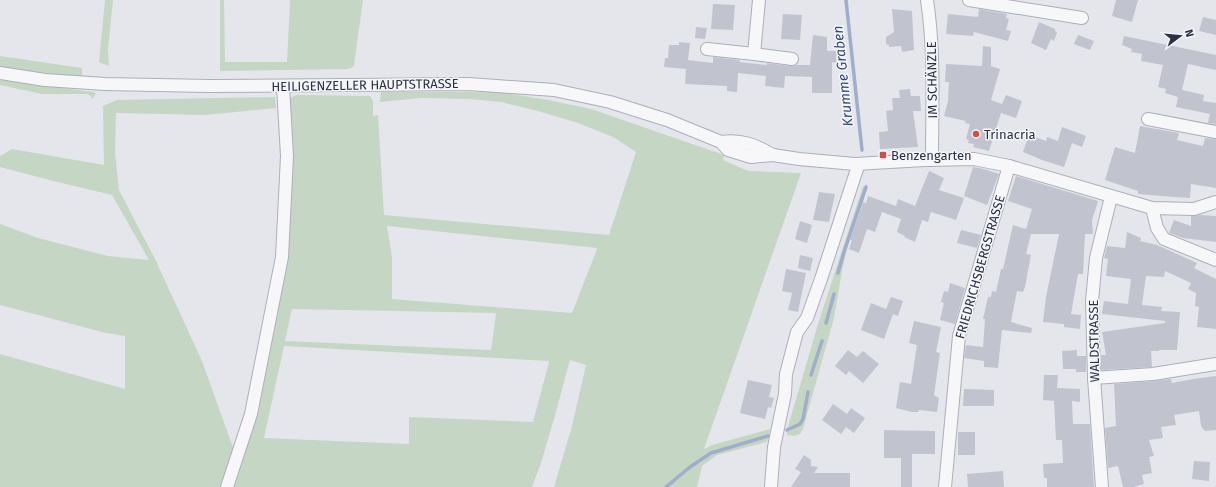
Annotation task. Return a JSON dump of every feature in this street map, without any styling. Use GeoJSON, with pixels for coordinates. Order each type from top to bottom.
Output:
{"type":"FeatureCollection","features":[{"type":"Feature","properties":{"kind":"street"},"geometry":{"type":"LineString","coordinates":[[754,54],[759,0]]}},
{"type":"Feature","properties":{"kind":"street","name":"IM SCHÄNZLE"},"geometry":{"type":"LineString","coordinates":[[928,0],[931,22],[932,61],[932,160]]}},
{"type":"Feature","properties":{"kind":"street"},"geometry":{"type":"LineString","coordinates":[[969,0],[1082,18]]}},
{"type":"Feature","properties":{"kind":"street"},"geometry":{"type":"LineString","coordinates":[[706,49],[792,59]]}},
{"type":"Feature","properties":{"kind":"street","name":"HEILIGENZELLER HAUPTSTRASSE"},"geometry":{"type":"LineString","coordinates":[[0,73],[45,80],[105,84],[209,86],[469,84],[554,90],[610,102],[667,120],[721,142],[733,140],[747,143],[761,148],[772,155],[855,164],[974,159],[1009,166],[1152,208],[1194,209],[1216,202]]}},
{"type":"Feature","properties":{"kind":"street"},"geometry":{"type":"LineString","coordinates":[[227,487],[251,414],[282,257],[287,156],[283,86]]}},
{"type":"Feature","properties":{"kind":"street"},"geometry":{"type":"LineString","coordinates":[[1148,119],[1216,132]]}},
{"type":"Feature","properties":{"kind":"street"},"geometry":{"type":"LineString","coordinates":[[771,487],[774,447],[785,394],[786,374],[797,332],[807,318],[821,279],[857,169],[855,164]]}},
{"type":"Feature","properties":{"kind":"street","name":"FRIEDRICHSBERGSTRASSE"},"geometry":{"type":"LineString","coordinates":[[945,487],[959,336],[1009,166]]}},
{"type":"Feature","properties":{"kind":"street","name":"WALDSTRASSE"},"geometry":{"type":"LineString","coordinates":[[1102,487],[1094,378],[1092,301],[1096,258],[1111,197]]}},
{"type":"Feature","properties":{"kind":"street"},"geometry":{"type":"LineString","coordinates":[[1152,208],[1157,228],[1164,239],[1216,260]]}},
{"type":"Feature","properties":{"kind":"street"},"geometry":{"type":"LineString","coordinates":[[1094,378],[1153,374],[1216,364]]}},
{"type":"Feature","properties":{"kind":"green space"},"geometry":{"type":"Polygon","coordinates":[[[105,0],[113,0],[108,49],[109,66],[99,62],[105,0]]]}},
{"type":"Feature","properties":{"kind":"green space"},"geometry":{"type":"Polygon","coordinates":[[[220,0],[224,0],[225,62],[287,62],[290,0],[363,0],[354,65],[352,68],[347,69],[220,71],[220,0]]]}},
{"type":"Feature","properties":{"kind":"green space"},"geometry":{"type":"Polygon","coordinates":[[[0,56],[82,68],[82,78],[0,67],[0,56]]]}},
{"type":"Feature","properties":{"kind":"green space"},"geometry":{"type":"Polygon","coordinates":[[[0,80],[94,92],[96,94],[92,99],[91,96],[87,94],[42,94],[0,85],[0,80]]]}},
{"type":"Feature","properties":{"kind":"green space"},"geometry":{"type":"Polygon","coordinates":[[[381,92],[498,92],[548,100],[591,109],[724,155],[723,160],[748,171],[801,173],[704,449],[712,445],[770,429],[767,442],[717,455],[702,466],[697,487],[554,487],[572,426],[586,365],[570,360],[541,463],[532,487],[234,487],[251,435],[267,357],[290,132],[290,98],[297,95],[370,96],[373,101],[373,116],[378,115],[384,215],[609,235],[636,152],[613,137],[578,123],[501,102],[470,99],[421,98],[380,102],[381,92]],[[387,226],[392,257],[392,299],[572,313],[597,249],[597,248],[387,226]],[[292,309],[285,341],[491,350],[496,313],[292,309]],[[284,346],[264,438],[409,444],[409,417],[533,422],[549,361],[284,346]]]}},
{"type":"Feature","properties":{"kind":"green space"},"geometry":{"type":"Polygon","coordinates":[[[275,97],[276,108],[205,115],[116,113],[115,152],[119,190],[155,259],[202,361],[235,453],[223,487],[0,487],[0,354],[125,389],[125,336],[106,333],[0,305],[0,224],[38,238],[108,256],[149,260],[112,195],[0,167],[0,156],[12,149],[104,165],[103,106],[117,100],[275,97]]]}},
{"type":"Feature","properties":{"kind":"green space"},"geometry":{"type":"Polygon","coordinates":[[[863,186],[867,189],[847,248],[834,318],[803,429],[800,434],[794,436],[787,435],[787,430],[818,324],[863,186]]]}},
{"type":"Feature","properties":{"kind":"building"},"geometry":{"type":"Polygon","coordinates":[[[1116,0],[1138,0],[1132,22],[1112,16],[1116,0]]]}},
{"type":"Feature","properties":{"kind":"building"},"geometry":{"type":"Polygon","coordinates":[[[713,4],[735,5],[733,30],[711,29],[713,4]]]}},
{"type":"Feature","properties":{"kind":"building"},"geometry":{"type":"Polygon","coordinates":[[[892,9],[912,11],[914,50],[902,52],[901,46],[889,47],[889,45],[886,44],[886,37],[894,32],[892,9]]]}},
{"type":"Feature","properties":{"kind":"building"},"geometry":{"type":"Polygon","coordinates":[[[979,9],[1007,14],[1006,18],[1009,19],[1006,30],[1011,31],[1008,41],[974,32],[973,36],[946,34],[948,14],[978,17],[979,9]]]}},
{"type":"Feature","properties":{"kind":"building"},"geometry":{"type":"Polygon","coordinates":[[[783,14],[802,15],[800,40],[781,39],[783,14]]]}},
{"type":"Feature","properties":{"kind":"building"},"geometry":{"type":"Polygon","coordinates":[[[1203,17],[1216,20],[1216,35],[1199,31],[1203,17]]]}},
{"type":"Feature","properties":{"kind":"building"},"geometry":{"type":"Polygon","coordinates":[[[1039,22],[1055,29],[1057,32],[1054,41],[1051,39],[1046,50],[1031,43],[1039,22]]]}},
{"type":"Feature","properties":{"kind":"building"},"geometry":{"type":"Polygon","coordinates":[[[696,27],[707,28],[705,39],[695,38],[696,27]]]}},
{"type":"Feature","properties":{"kind":"building"},"geometry":{"type":"Polygon","coordinates":[[[813,35],[827,37],[827,51],[837,51],[836,63],[832,62],[832,93],[812,93],[812,77],[785,76],[784,88],[765,86],[766,76],[738,73],[737,92],[727,91],[727,86],[685,84],[686,69],[664,67],[665,58],[668,58],[669,45],[679,45],[679,42],[690,43],[688,60],[713,63],[713,57],[767,65],[767,63],[791,66],[810,65],[813,35]]]}},
{"type":"Feature","properties":{"kind":"building"},"geometry":{"type":"Polygon","coordinates":[[[1078,35],[1094,41],[1090,50],[1074,44],[1078,35]]]}},
{"type":"Feature","properties":{"kind":"building"},"geometry":{"type":"Polygon","coordinates":[[[1124,36],[1216,55],[1216,70],[1188,64],[1182,90],[1204,95],[1203,101],[1216,103],[1216,124],[1208,123],[1210,114],[1176,107],[1178,97],[1165,93],[1166,89],[1158,87],[1163,65],[1141,61],[1142,54],[1131,52],[1132,49],[1122,45],[1124,36]]]}},
{"type":"Feature","properties":{"kind":"building"},"geometry":{"type":"Polygon","coordinates":[[[983,46],[991,47],[991,66],[1000,69],[991,100],[1002,104],[1006,95],[1022,101],[1016,118],[1001,113],[989,151],[973,147],[974,144],[968,143],[969,140],[966,139],[970,124],[965,123],[966,121],[944,116],[948,101],[949,82],[945,82],[946,64],[982,66],[983,46]]]}},
{"type":"Feature","properties":{"kind":"building"},"geometry":{"type":"Polygon","coordinates":[[[910,89],[911,96],[920,96],[921,111],[913,111],[918,147],[880,149],[879,132],[888,131],[886,111],[893,110],[892,98],[900,98],[899,90],[910,89]]]}},
{"type":"Feature","properties":{"kind":"building"},"geometry":{"type":"Polygon","coordinates":[[[1140,126],[1179,133],[1177,140],[1203,146],[1205,138],[1216,139],[1216,188],[1191,184],[1190,198],[1174,197],[1138,194],[1138,191],[1105,180],[1115,147],[1135,153],[1140,126]]]}},
{"type":"Feature","properties":{"kind":"building"},"geometry":{"type":"Polygon","coordinates":[[[1062,127],[1086,136],[1082,147],[1072,143],[1064,167],[1023,152],[1029,135],[1046,141],[1047,137],[1058,141],[1062,127]]]}},
{"type":"Feature","properties":{"kind":"building"},"geometry":{"type":"Polygon","coordinates":[[[973,167],[999,174],[987,205],[964,196],[973,167]]]}},
{"type":"Feature","properties":{"kind":"building"},"geometry":{"type":"Polygon","coordinates":[[[929,171],[944,178],[939,190],[964,198],[956,220],[931,212],[928,222],[922,220],[915,242],[897,232],[901,219],[882,212],[875,232],[867,229],[859,253],[849,249],[852,240],[850,240],[863,202],[866,203],[868,196],[896,206],[898,199],[915,206],[929,171]]]}},
{"type":"Feature","properties":{"kind":"building"},"geometry":{"type":"Polygon","coordinates":[[[1016,176],[1098,201],[1092,221],[1093,234],[1085,234],[1083,274],[1078,274],[1071,314],[1081,315],[1080,329],[1064,327],[1064,324],[1043,322],[1046,297],[1059,234],[1031,234],[1026,254],[1031,255],[1025,287],[1023,292],[1017,291],[1011,322],[1032,328],[1031,333],[1002,330],[998,368],[984,367],[984,361],[964,358],[966,345],[983,347],[985,319],[983,319],[988,297],[991,297],[992,291],[996,292],[1013,225],[1026,229],[1032,209],[1008,201],[1016,176]]]}},
{"type":"Feature","properties":{"kind":"building"},"geometry":{"type":"Polygon","coordinates":[[[819,192],[835,194],[829,222],[813,220],[819,192]]]}},
{"type":"Feature","properties":{"kind":"building"},"geometry":{"type":"Polygon","coordinates":[[[1191,216],[1216,216],[1216,242],[1183,238],[1169,233],[1174,220],[1191,226],[1191,216]]]}},
{"type":"Feature","properties":{"kind":"building"},"geometry":{"type":"Polygon","coordinates":[[[800,221],[812,225],[807,243],[795,239],[800,221]]]}},
{"type":"Feature","properties":{"kind":"building"},"geometry":{"type":"Polygon","coordinates":[[[961,230],[981,235],[977,248],[957,243],[961,230]]]}},
{"type":"Feature","properties":{"kind":"building"},"geometry":{"type":"Polygon","coordinates":[[[1127,232],[1141,238],[1140,241],[1157,245],[1197,263],[1194,268],[1216,279],[1216,329],[1197,327],[1199,307],[1195,306],[1196,293],[1188,289],[1191,283],[1165,271],[1164,277],[1146,276],[1142,305],[1162,307],[1161,311],[1180,312],[1177,350],[1151,351],[1152,367],[1101,370],[1101,355],[1106,355],[1102,332],[1165,323],[1165,321],[1102,314],[1104,301],[1128,304],[1131,279],[1106,276],[1108,259],[1104,258],[1107,246],[1125,248],[1127,232]]]}},
{"type":"Feature","properties":{"kind":"building"},"geometry":{"type":"Polygon","coordinates":[[[800,255],[813,258],[810,271],[798,268],[800,255]]]}},
{"type":"Feature","properties":{"kind":"building"},"geometry":{"type":"Polygon","coordinates":[[[786,269],[806,273],[798,312],[788,310],[792,293],[782,291],[786,269]]]}},
{"type":"Feature","properties":{"kind":"building"},"geometry":{"type":"Polygon","coordinates":[[[950,283],[965,288],[955,324],[940,320],[944,303],[941,302],[944,291],[948,292],[950,283]]]}},
{"type":"Feature","properties":{"kind":"building"},"geometry":{"type":"Polygon","coordinates":[[[891,297],[903,301],[898,316],[893,314],[884,339],[861,330],[871,303],[886,309],[891,297]]]}},
{"type":"Feature","properties":{"kind":"building"},"geometry":{"type":"Polygon","coordinates":[[[914,321],[941,327],[936,352],[940,353],[934,395],[939,398],[937,412],[919,410],[918,412],[912,412],[896,408],[900,382],[911,384],[917,345],[909,343],[914,321]]]}},
{"type":"Feature","properties":{"kind":"building"},"geometry":{"type":"Polygon","coordinates":[[[848,350],[857,357],[863,351],[879,364],[863,383],[849,371],[846,375],[835,366],[848,350]]]}},
{"type":"Feature","properties":{"kind":"building"},"geometry":{"type":"Polygon","coordinates":[[[1077,350],[1077,356],[1086,356],[1086,372],[1076,372],[1076,369],[1063,369],[1062,351],[1077,350]]]}},
{"type":"Feature","properties":{"kind":"building"},"geometry":{"type":"Polygon","coordinates":[[[1044,375],[1058,375],[1057,388],[1080,389],[1080,402],[1072,401],[1073,424],[1090,424],[1094,487],[1047,487],[1047,478],[1044,478],[1043,464],[1063,463],[1062,440],[1056,440],[1054,401],[1043,400],[1044,375]]]}},
{"type":"Feature","properties":{"kind":"building"},"geometry":{"type":"Polygon","coordinates":[[[1216,376],[1216,430],[1205,431],[1201,426],[1199,411],[1174,415],[1176,425],[1161,427],[1163,438],[1149,440],[1154,456],[1149,457],[1152,473],[1142,475],[1144,484],[1133,487],[1123,487],[1118,466],[1108,468],[1105,428],[1116,426],[1114,384],[1171,379],[1172,383],[1216,376]]]}},
{"type":"Feature","properties":{"kind":"building"},"geometry":{"type":"Polygon","coordinates":[[[748,380],[772,385],[769,397],[774,398],[771,408],[768,407],[765,419],[740,413],[748,380]]]}},
{"type":"Feature","properties":{"kind":"building"},"geometry":{"type":"Polygon","coordinates":[[[964,389],[994,390],[994,406],[963,406],[964,389]]]}},
{"type":"Feature","properties":{"kind":"building"},"geometry":{"type":"Polygon","coordinates":[[[833,404],[847,414],[851,408],[865,418],[854,433],[846,427],[841,434],[822,420],[833,404]]]}},
{"type":"Feature","properties":{"kind":"building"},"geometry":{"type":"Polygon","coordinates":[[[884,430],[935,431],[935,454],[912,454],[912,487],[901,487],[901,458],[884,458],[884,430]]]}},
{"type":"Feature","properties":{"kind":"building"},"geometry":{"type":"Polygon","coordinates":[[[958,432],[975,432],[975,455],[958,455],[958,432]]]}},
{"type":"Feature","properties":{"kind":"building"},"geometry":{"type":"Polygon","coordinates":[[[804,455],[811,460],[811,466],[818,467],[814,473],[850,473],[850,487],[791,487],[801,472],[795,469],[804,455]]]}},
{"type":"Feature","properties":{"kind":"building"},"geometry":{"type":"Polygon","coordinates":[[[1194,461],[1210,462],[1209,481],[1192,479],[1194,461]]]}},
{"type":"Feature","properties":{"kind":"building"},"geometry":{"type":"Polygon","coordinates":[[[1003,471],[1004,487],[968,487],[967,474],[1003,471]]]}},
{"type":"Feature","properties":{"kind":"waterway","name":"Krumme Graben"},"geometry":{"type":"LineString","coordinates":[[846,0],[862,150]]}},
{"type":"Feature","properties":{"kind":"waterway","name":"Krumme Graben"},"geometry":{"type":"LineString","coordinates":[[838,273],[866,187]]}},
{"type":"Feature","properties":{"kind":"waterway","name":"Krumme Graben"},"geometry":{"type":"LineString","coordinates":[[826,323],[834,294]]}},
{"type":"Feature","properties":{"kind":"waterway","name":"Krumme Graben"},"geometry":{"type":"LineString","coordinates":[[811,375],[822,341]]}},
{"type":"Feature","properties":{"kind":"waterway","name":"Krumme Graben"},"geometry":{"type":"LineString","coordinates":[[787,430],[800,424],[803,419],[808,392]]}},
{"type":"Feature","properties":{"kind":"waterway","name":"Krumme Graben"},"geometry":{"type":"LineString","coordinates":[[666,487],[690,467],[711,453],[768,436]]}},
{"type":"Feature","properties":{"kind":"place","name":"Trinacria"},"geometry":{"type":"Point","coordinates":[976,134]}},
{"type":"Feature","properties":{"kind":"place","name":"Benzengarten"},"geometry":{"type":"Point","coordinates":[883,155]}}]}
